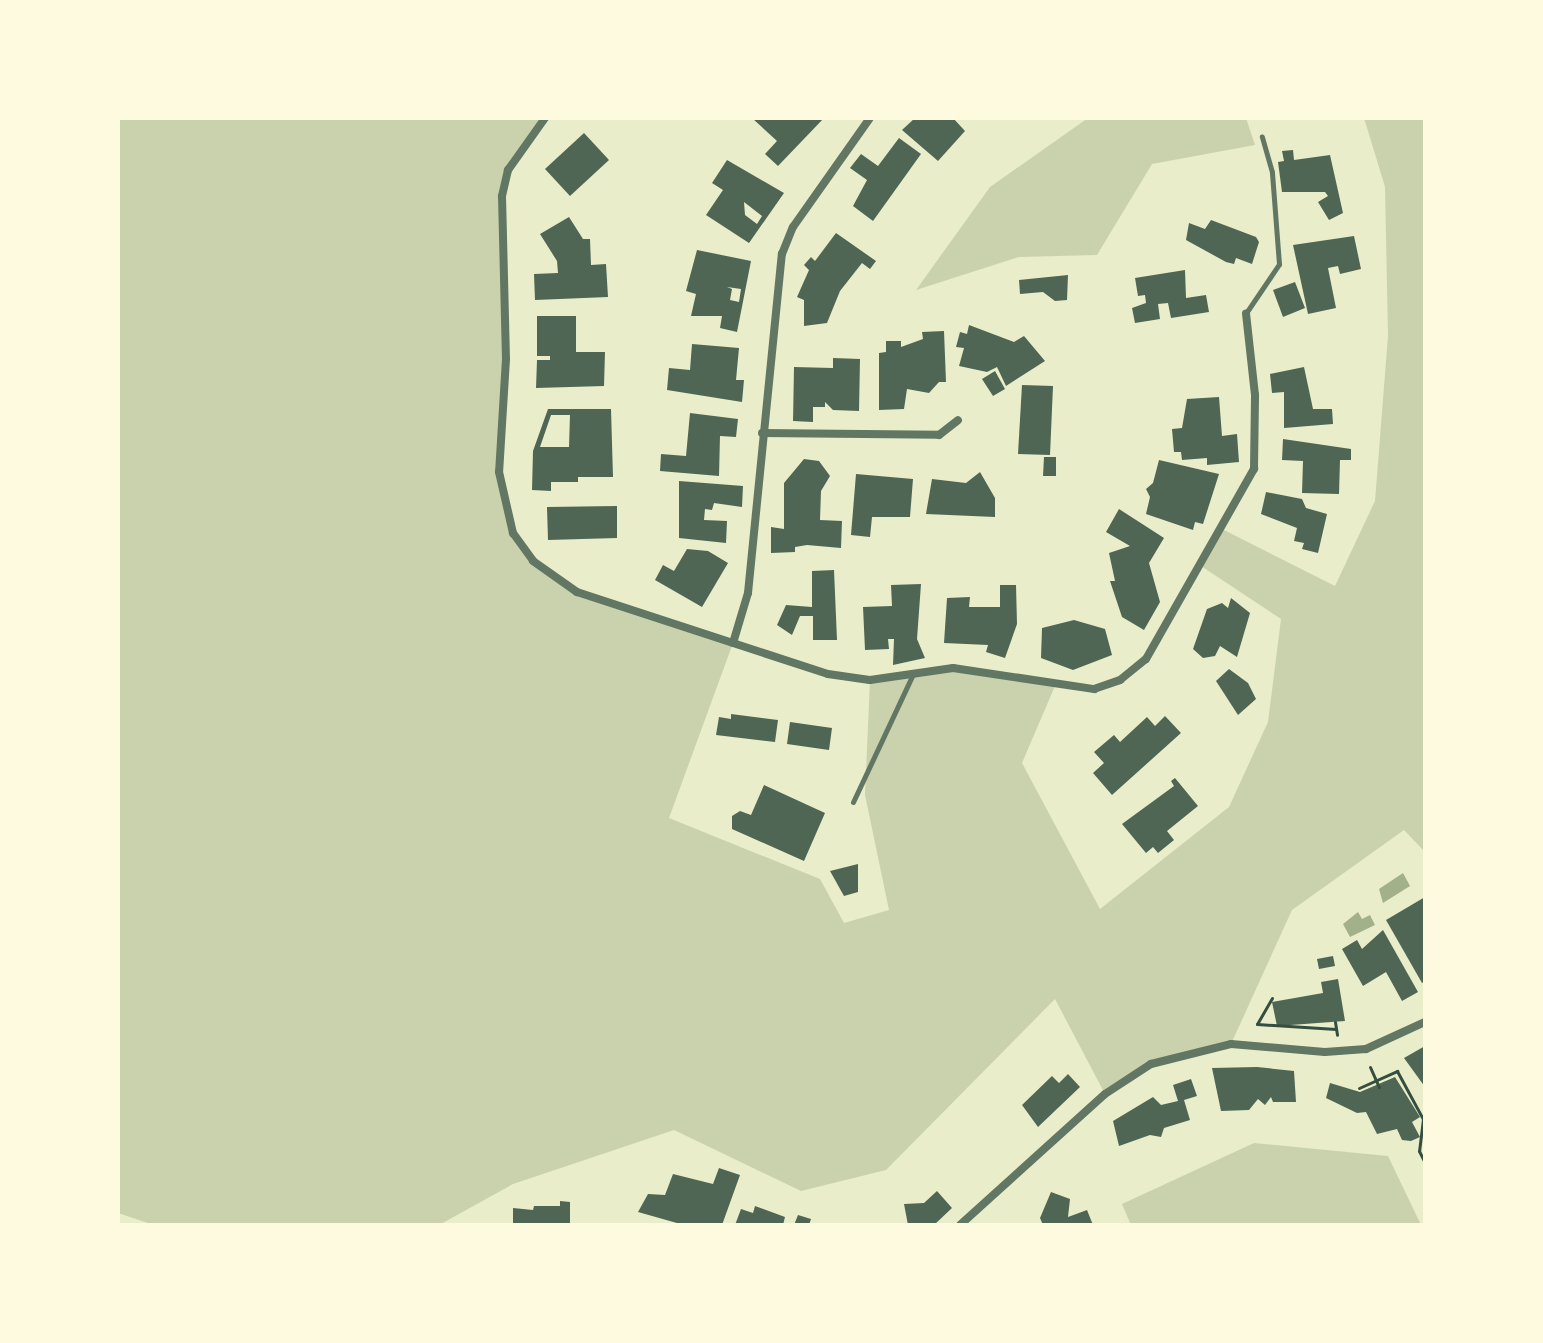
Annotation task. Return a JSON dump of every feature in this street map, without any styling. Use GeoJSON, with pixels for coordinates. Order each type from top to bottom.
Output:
{"type":"FeatureCollection","features":[{"type":"Feature","properties":{"kind":"street"},"geometry":{"type":"LineString","coordinates":[[545,118],[508,170],[502,196],[503,506],[513,533],[554,580],[577,592],[828,674],[870,680],[953,668],[1094,689],[1120,680],[1146,659],[1254,469],[1255,395],[1246,313]]}},
{"type":"Feature","properties":{"kind":"street"},"geometry":{"type":"LineString","coordinates":[[733,643],[748,593],[782,254],[793,227],[870,118]]}},
{"type":"Feature","properties":{"kind":"street"},"geometry":{"type":"LineString","coordinates":[[762,433],[939,435],[958,420]]}},
{"type":"Feature","properties":{"kind":"street"},"geometry":{"type":"LineString","coordinates":[[960,1225],[1105,1094],[1151,1064],[1231,1044],[1325,1052],[1366,1049],[1425,1022]]}},
{"type":"Feature","properties":{"kind":"lane"},"geometry":{"type":"LineString","coordinates":[[1246,313],[1279,264],[1272,172],[1262,136]]}},
{"type":"Feature","properties":{"kind":"lane"},"geometry":{"type":"LineString","coordinates":[[853,802],[913,674]]}},
{"type":"Feature","properties":{"kind":"path"},"geometry":{"type":"LineString","coordinates":[[1272,998],[1257,1024],[1336,1029]]}},
{"type":"Feature","properties":{"kind":"path"},"geometry":{"type":"LineString","coordinates":[[1335,1022],[1337,1035]]}},
{"type":"Feature","properties":{"kind":"path"},"geometry":{"type":"LineString","coordinates":[[1370,1067],[1379,1087]]}},
{"type":"Feature","properties":{"kind":"path"},"geometry":{"type":"LineString","coordinates":[[1359,1088],[1397,1071],[1423,1119],[1419,1151],[1425,1163]]}},
{"type":"Feature","properties":{"kind":"shaded area"},"geometry":{"type":"Polygon","coordinates":[[[118,118],[545,118],[522,147],[502,196],[506,359],[499,472],[514,533],[554,580],[733,643],[669,818],[820,879],[844,923],[889,910],[865,795],[870,680],[953,668],[1055,686],[1022,763],[1100,909],[1229,807],[1268,722],[1281,619],[1201,566],[1222,529],[1335,586],[1375,501],[1388,336],[1385,187],[1364,118],[1425,118],[1425,852],[1404,830],[1292,910],[1231,1044],[1167,1058],[1105,1094],[1055,999],[886,1170],[801,1191],[674,1130],[513,1184],[439,1225],[154,1225],[118,1213],[118,118]]]}},
{"type":"Feature","properties":{"kind":"shaded area"},"geometry":{"type":"Polygon","coordinates":[[[1088,118],[1246,118],[1255,145],[1152,164],[1097,255],[1019,257],[916,290],[990,187],[1088,118]]]}},
{"type":"Feature","properties":{"kind":"shaded area"},"geometry":{"type":"Polygon","coordinates":[[[1403,873],[1410,886],[1383,903],[1379,889],[1403,873]]]}},
{"type":"Feature","properties":{"kind":"shaded area"},"geometry":{"type":"Polygon","coordinates":[[[1358,912],[1362,919],[1370,915],[1375,925],[1350,937],[1343,924],[1358,912]]]}},
{"type":"Feature","properties":{"kind":"shaded area"},"geometry":{"type":"Polygon","coordinates":[[[1254,1143],[1388,1156],[1421,1225],[1131,1225],[1122,1204],[1254,1143]]]}},
{"type":"Feature","properties":{"kind":"building"},"geometry":{"type":"Polygon","coordinates":[[[752,118],[824,118],[778,166],[765,154],[777,141],[752,118]]]}},
{"type":"Feature","properties":{"kind":"building"},"geometry":{"type":"Polygon","coordinates":[[[915,118],[953,118],[965,131],[938,161],[902,130],[915,118]]]}},
{"type":"Feature","properties":{"kind":"building"},"geometry":{"type":"Polygon","coordinates":[[[584,133],[609,160],[570,196],[545,169],[584,133]]]}},
{"type":"Feature","properties":{"kind":"building"},"geometry":{"type":"Polygon","coordinates":[[[899,138],[921,154],[873,221],[853,206],[867,180],[850,168],[861,154],[878,166],[899,138]]]}},
{"type":"Feature","properties":{"kind":"building"},"geometry":{"type":"Polygon","coordinates":[[[1293,150],[1294,160],[1330,155],[1343,213],[1329,220],[1318,202],[1328,196],[1325,192],[1282,192],[1278,162],[1284,161],[1282,151],[1293,150]]]}},
{"type":"Feature","properties":{"kind":"building"},"geometry":{"type":"Polygon","coordinates":[[[727,160],[784,193],[749,243],[706,215],[723,190],[712,183],[727,160]],[[744,202],[745,215],[757,224],[762,216],[744,202]]]}},
{"type":"Feature","properties":{"kind":"building"},"geometry":{"type":"Polygon","coordinates":[[[569,217],[583,239],[590,239],[591,265],[606,264],[608,297],[535,300],[534,274],[558,273],[557,261],[540,234],[569,217]]]}},
{"type":"Feature","properties":{"kind":"building"},"geometry":{"type":"Polygon","coordinates":[[[1211,220],[1256,237],[1259,242],[1252,264],[1236,258],[1234,264],[1226,262],[1186,240],[1189,223],[1205,229],[1211,220]]]}},
{"type":"Feature","properties":{"kind":"building"},"geometry":{"type":"Polygon","coordinates":[[[836,233],[876,261],[870,269],[862,263],[840,291],[827,323],[804,326],[804,300],[797,297],[809,270],[804,265],[811,257],[815,261],[836,233]]]}},
{"type":"Feature","properties":{"kind":"building"},"geometry":{"type":"Polygon","coordinates":[[[1354,236],[1361,269],[1340,274],[1338,266],[1328,268],[1336,308],[1308,314],[1293,245],[1354,236]]]}},
{"type":"Feature","properties":{"kind":"building"},"geometry":{"type":"Polygon","coordinates":[[[697,250],[751,261],[737,332],[720,328],[722,316],[691,316],[696,294],[686,291],[697,250]],[[727,287],[732,289],[730,300],[739,302],[741,289],[727,287]]]}},
{"type":"Feature","properties":{"kind":"building"},"geometry":{"type":"Polygon","coordinates":[[[1185,270],[1186,298],[1206,295],[1209,312],[1171,318],[1168,303],[1158,304],[1160,319],[1135,323],[1132,308],[1146,303],[1145,295],[1138,296],[1135,278],[1185,270]]]}},
{"type":"Feature","properties":{"kind":"building"},"geometry":{"type":"Polygon","coordinates":[[[1068,275],[1067,300],[1055,301],[1043,292],[1020,294],[1019,280],[1068,275]]]}},
{"type":"Feature","properties":{"kind":"building"},"geometry":{"type":"Polygon","coordinates":[[[1295,282],[1305,308],[1283,317],[1273,290],[1295,282]]]}},
{"type":"Feature","properties":{"kind":"building"},"geometry":{"type":"Polygon","coordinates":[[[537,316],[576,316],[576,352],[605,352],[604,386],[536,388],[537,360],[550,360],[550,356],[537,356],[537,316]]]}},
{"type":"Feature","properties":{"kind":"building"},"geometry":{"type":"Polygon","coordinates":[[[969,325],[1014,342],[1024,336],[1045,361],[1006,386],[997,367],[987,372],[959,366],[964,348],[956,347],[960,332],[967,334],[969,325]]]}},
{"type":"Feature","properties":{"kind":"building"},"geometry":{"type":"Polygon","coordinates":[[[944,331],[946,382],[939,382],[929,393],[907,389],[904,409],[879,410],[879,353],[886,352],[886,341],[901,341],[901,347],[923,339],[922,332],[944,331]]]}},
{"type":"Feature","properties":{"kind":"building"},"geometry":{"type":"Polygon","coordinates":[[[692,344],[739,348],[736,380],[744,380],[742,402],[667,390],[669,368],[690,370],[692,344]]]}},
{"type":"Feature","properties":{"kind":"building"},"geometry":{"type":"Polygon","coordinates":[[[833,358],[860,359],[859,411],[833,410],[825,402],[825,407],[813,407],[813,422],[793,421],[794,367],[833,368],[833,358]]]}},
{"type":"Feature","properties":{"kind":"building"},"geometry":{"type":"Polygon","coordinates":[[[1304,367],[1313,409],[1332,409],[1333,424],[1284,428],[1284,392],[1272,393],[1270,374],[1304,367]]]}},
{"type":"Feature","properties":{"kind":"building"},"geometry":{"type":"Polygon","coordinates":[[[995,371],[1005,389],[993,396],[982,379],[995,371]]]}},
{"type":"Feature","properties":{"kind":"building"},"geometry":{"type":"Polygon","coordinates":[[[1022,385],[1053,386],[1050,455],[1018,454],[1022,385]]]}},
{"type":"Feature","properties":{"kind":"building"},"geometry":{"type":"Polygon","coordinates":[[[1219,397],[1222,436],[1237,434],[1239,462],[1207,465],[1207,458],[1182,460],[1181,452],[1174,452],[1172,429],[1182,428],[1187,399],[1219,397]]]}},
{"type":"Feature","properties":{"kind":"building"},"geometry":{"type":"Polygon","coordinates":[[[548,409],[611,409],[613,477],[578,477],[578,482],[551,482],[551,491],[532,490],[533,451],[548,409]],[[551,415],[540,447],[569,447],[570,415],[551,415]]]}},
{"type":"Feature","properties":{"kind":"building"},"geometry":{"type":"Polygon","coordinates":[[[690,413],[738,419],[736,437],[720,436],[719,476],[660,471],[661,454],[686,456],[690,413]]]}},
{"type":"Feature","properties":{"kind":"building"},"geometry":{"type":"Polygon","coordinates":[[[1283,439],[1351,449],[1351,460],[1340,460],[1339,494],[1302,493],[1303,461],[1282,460],[1283,439]]]}},
{"type":"Feature","properties":{"kind":"building"},"geometry":{"type":"Polygon","coordinates":[[[1044,457],[1056,457],[1056,476],[1043,476],[1044,457]]]}},
{"type":"Feature","properties":{"kind":"building"},"geometry":{"type":"Polygon","coordinates":[[[804,459],[819,461],[830,476],[821,491],[820,520],[842,521],[841,548],[807,545],[795,547],[795,552],[771,553],[771,527],[784,529],[784,483],[804,459]]]}},
{"type":"Feature","properties":{"kind":"building"},"geometry":{"type":"Polygon","coordinates":[[[1159,460],[1219,474],[1203,524],[1195,522],[1193,530],[1146,514],[1150,497],[1146,489],[1153,483],[1159,460]]]}},
{"type":"Feature","properties":{"kind":"building"},"geometry":{"type":"Polygon","coordinates":[[[980,472],[995,498],[995,517],[926,514],[932,479],[966,483],[980,472]]]}},
{"type":"Feature","properties":{"kind":"building"},"geometry":{"type":"Polygon","coordinates":[[[856,474],[913,479],[910,517],[872,517],[870,537],[851,535],[856,474]]]}},
{"type":"Feature","properties":{"kind":"building"},"geometry":{"type":"Polygon","coordinates":[[[679,481],[743,486],[742,507],[714,503],[712,510],[705,509],[704,520],[727,521],[726,543],[679,538],[679,481]]]}},
{"type":"Feature","properties":{"kind":"building"},"geometry":{"type":"Polygon","coordinates":[[[1266,492],[1302,499],[1306,508],[1327,514],[1318,553],[1302,549],[1304,543],[1294,541],[1297,528],[1261,514],[1266,492]]]}},
{"type":"Feature","properties":{"kind":"building"},"geometry":{"type":"Polygon","coordinates":[[[617,506],[617,538],[548,540],[547,507],[617,506]]]}},
{"type":"Feature","properties":{"kind":"building"},"geometry":{"type":"Polygon","coordinates":[[[1119,509],[1164,538],[1149,563],[1160,602],[1144,630],[1122,617],[1110,581],[1115,581],[1109,553],[1130,546],[1106,532],[1119,509]]]}},
{"type":"Feature","properties":{"kind":"building"},"geometry":{"type":"Polygon","coordinates":[[[687,549],[708,551],[728,563],[702,607],[655,580],[663,565],[674,571],[687,549]]]}},
{"type":"Feature","properties":{"kind":"building"},"geometry":{"type":"Polygon","coordinates":[[[834,570],[837,640],[813,640],[813,616],[800,616],[792,635],[777,625],[786,605],[812,607],[812,571],[834,570]]]}},
{"type":"Feature","properties":{"kind":"building"},"geometry":{"type":"Polygon","coordinates":[[[921,584],[917,639],[925,658],[893,665],[894,639],[888,639],[889,649],[865,650],[863,607],[892,606],[891,585],[921,584]]]}},
{"type":"Feature","properties":{"kind":"building"},"geometry":{"type":"Polygon","coordinates":[[[1000,585],[1016,585],[1017,624],[1005,658],[986,652],[988,645],[944,643],[947,598],[970,597],[969,607],[1000,607],[1000,585]]]}},
{"type":"Feature","properties":{"kind":"building"},"geometry":{"type":"Polygon","coordinates":[[[1231,598],[1250,613],[1237,657],[1220,646],[1215,656],[1203,658],[1193,649],[1207,609],[1222,603],[1228,608],[1231,598]]]}},
{"type":"Feature","properties":{"kind":"building"},"geometry":{"type":"Polygon","coordinates":[[[1074,620],[1105,629],[1112,655],[1073,670],[1041,658],[1042,628],[1074,620]]]}},
{"type":"Feature","properties":{"kind":"building"},"geometry":{"type":"Polygon","coordinates":[[[1229,669],[1248,683],[1256,699],[1238,715],[1216,681],[1229,669]]]}},
{"type":"Feature","properties":{"kind":"building"},"geometry":{"type":"Polygon","coordinates":[[[731,714],[778,720],[775,742],[716,735],[719,717],[731,719],[731,714]]]}},
{"type":"Feature","properties":{"kind":"building"},"geometry":{"type":"Polygon","coordinates":[[[1165,716],[1181,733],[1112,795],[1093,773],[1104,763],[1094,752],[1114,735],[1120,742],[1147,717],[1155,726],[1165,716]]]}},
{"type":"Feature","properties":{"kind":"building"},"geometry":{"type":"Polygon","coordinates":[[[790,722],[832,728],[829,750],[787,744],[790,722]]]}},
{"type":"Feature","properties":{"kind":"building"},"geometry":{"type":"Polygon","coordinates":[[[1175,778],[1198,806],[1167,831],[1174,840],[1158,853],[1153,847],[1146,853],[1122,824],[1174,786],[1171,781],[1175,778]]]}},
{"type":"Feature","properties":{"kind":"building"},"geometry":{"type":"Polygon","coordinates":[[[764,785],[825,813],[804,861],[732,829],[732,816],[740,811],[751,815],[764,785]]]}},
{"type":"Feature","properties":{"kind":"building"},"geometry":{"type":"Polygon","coordinates":[[[858,864],[858,892],[844,896],[830,871],[858,864]]]}},
{"type":"Feature","properties":{"kind":"building"},"geometry":{"type":"Polygon","coordinates":[[[1425,897],[1425,981],[1422,983],[1386,920],[1425,897]]]}},
{"type":"Feature","properties":{"kind":"building"},"geometry":{"type":"Polygon","coordinates":[[[1383,930],[1418,992],[1402,1001],[1386,972],[1363,986],[1342,949],[1357,940],[1362,949],[1383,930]]]}},
{"type":"Feature","properties":{"kind":"building"},"geometry":{"type":"Polygon","coordinates":[[[1333,956],[1335,966],[1319,969],[1317,959],[1333,956]]]}},
{"type":"Feature","properties":{"kind":"building"},"geometry":{"type":"Polygon","coordinates":[[[1338,979],[1345,1021],[1277,1026],[1272,1002],[1323,993],[1321,982],[1338,979]]]}},
{"type":"Feature","properties":{"kind":"building"},"geometry":{"type":"Polygon","coordinates":[[[1425,1046],[1425,1087],[1404,1058],[1425,1046]]]}},
{"type":"Feature","properties":{"kind":"building"},"geometry":{"type":"Polygon","coordinates":[[[1257,1067],[1294,1071],[1296,1102],[1273,1102],[1271,1097],[1265,1105],[1258,1099],[1249,1110],[1221,1111],[1212,1068],[1257,1067]]]}},
{"type":"Feature","properties":{"kind":"building"},"geometry":{"type":"Polygon","coordinates":[[[1068,1074],[1080,1087],[1038,1127],[1022,1105],[1052,1076],[1059,1083],[1068,1074]]]}},
{"type":"Feature","properties":{"kind":"building"},"geometry":{"type":"Polygon","coordinates":[[[1395,1077],[1420,1117],[1412,1122],[1420,1137],[1411,1141],[1402,1140],[1397,1129],[1377,1134],[1366,1112],[1357,1113],[1326,1098],[1330,1083],[1360,1092],[1395,1077]]]}},
{"type":"Feature","properties":{"kind":"building"},"geometry":{"type":"Polygon","coordinates":[[[1191,1079],[1197,1096],[1184,1100],[1190,1120],[1164,1128],[1161,1137],[1150,1135],[1119,1146],[1113,1121],[1153,1097],[1161,1105],[1178,1101],[1173,1085],[1191,1079]]]}},
{"type":"Feature","properties":{"kind":"building"},"geometry":{"type":"Polygon","coordinates":[[[719,1168],[740,1175],[722,1225],[684,1225],[638,1212],[648,1194],[665,1195],[673,1174],[713,1184],[719,1168]]]}},
{"type":"Feature","properties":{"kind":"building"},"geometry":{"type":"Polygon","coordinates":[[[937,1191],[952,1208],[934,1225],[908,1225],[904,1204],[924,1203],[937,1191]]]}},
{"type":"Feature","properties":{"kind":"building"},"geometry":{"type":"Polygon","coordinates":[[[1051,1192],[1070,1199],[1068,1217],[1087,1210],[1093,1225],[1043,1225],[1040,1218],[1051,1192]]]}},
{"type":"Feature","properties":{"kind":"building"},"geometry":{"type":"Polygon","coordinates":[[[560,1201],[570,1202],[570,1225],[513,1225],[513,1208],[533,1210],[534,1206],[560,1206],[560,1201]]]}},
{"type":"Feature","properties":{"kind":"building"},"geometry":{"type":"Polygon","coordinates":[[[755,1206],[785,1217],[783,1225],[735,1225],[741,1209],[753,1213],[755,1206]]]}},
{"type":"Feature","properties":{"kind":"building"},"geometry":{"type":"Polygon","coordinates":[[[798,1215],[811,1219],[809,1225],[794,1225],[798,1215]]]}}]}
